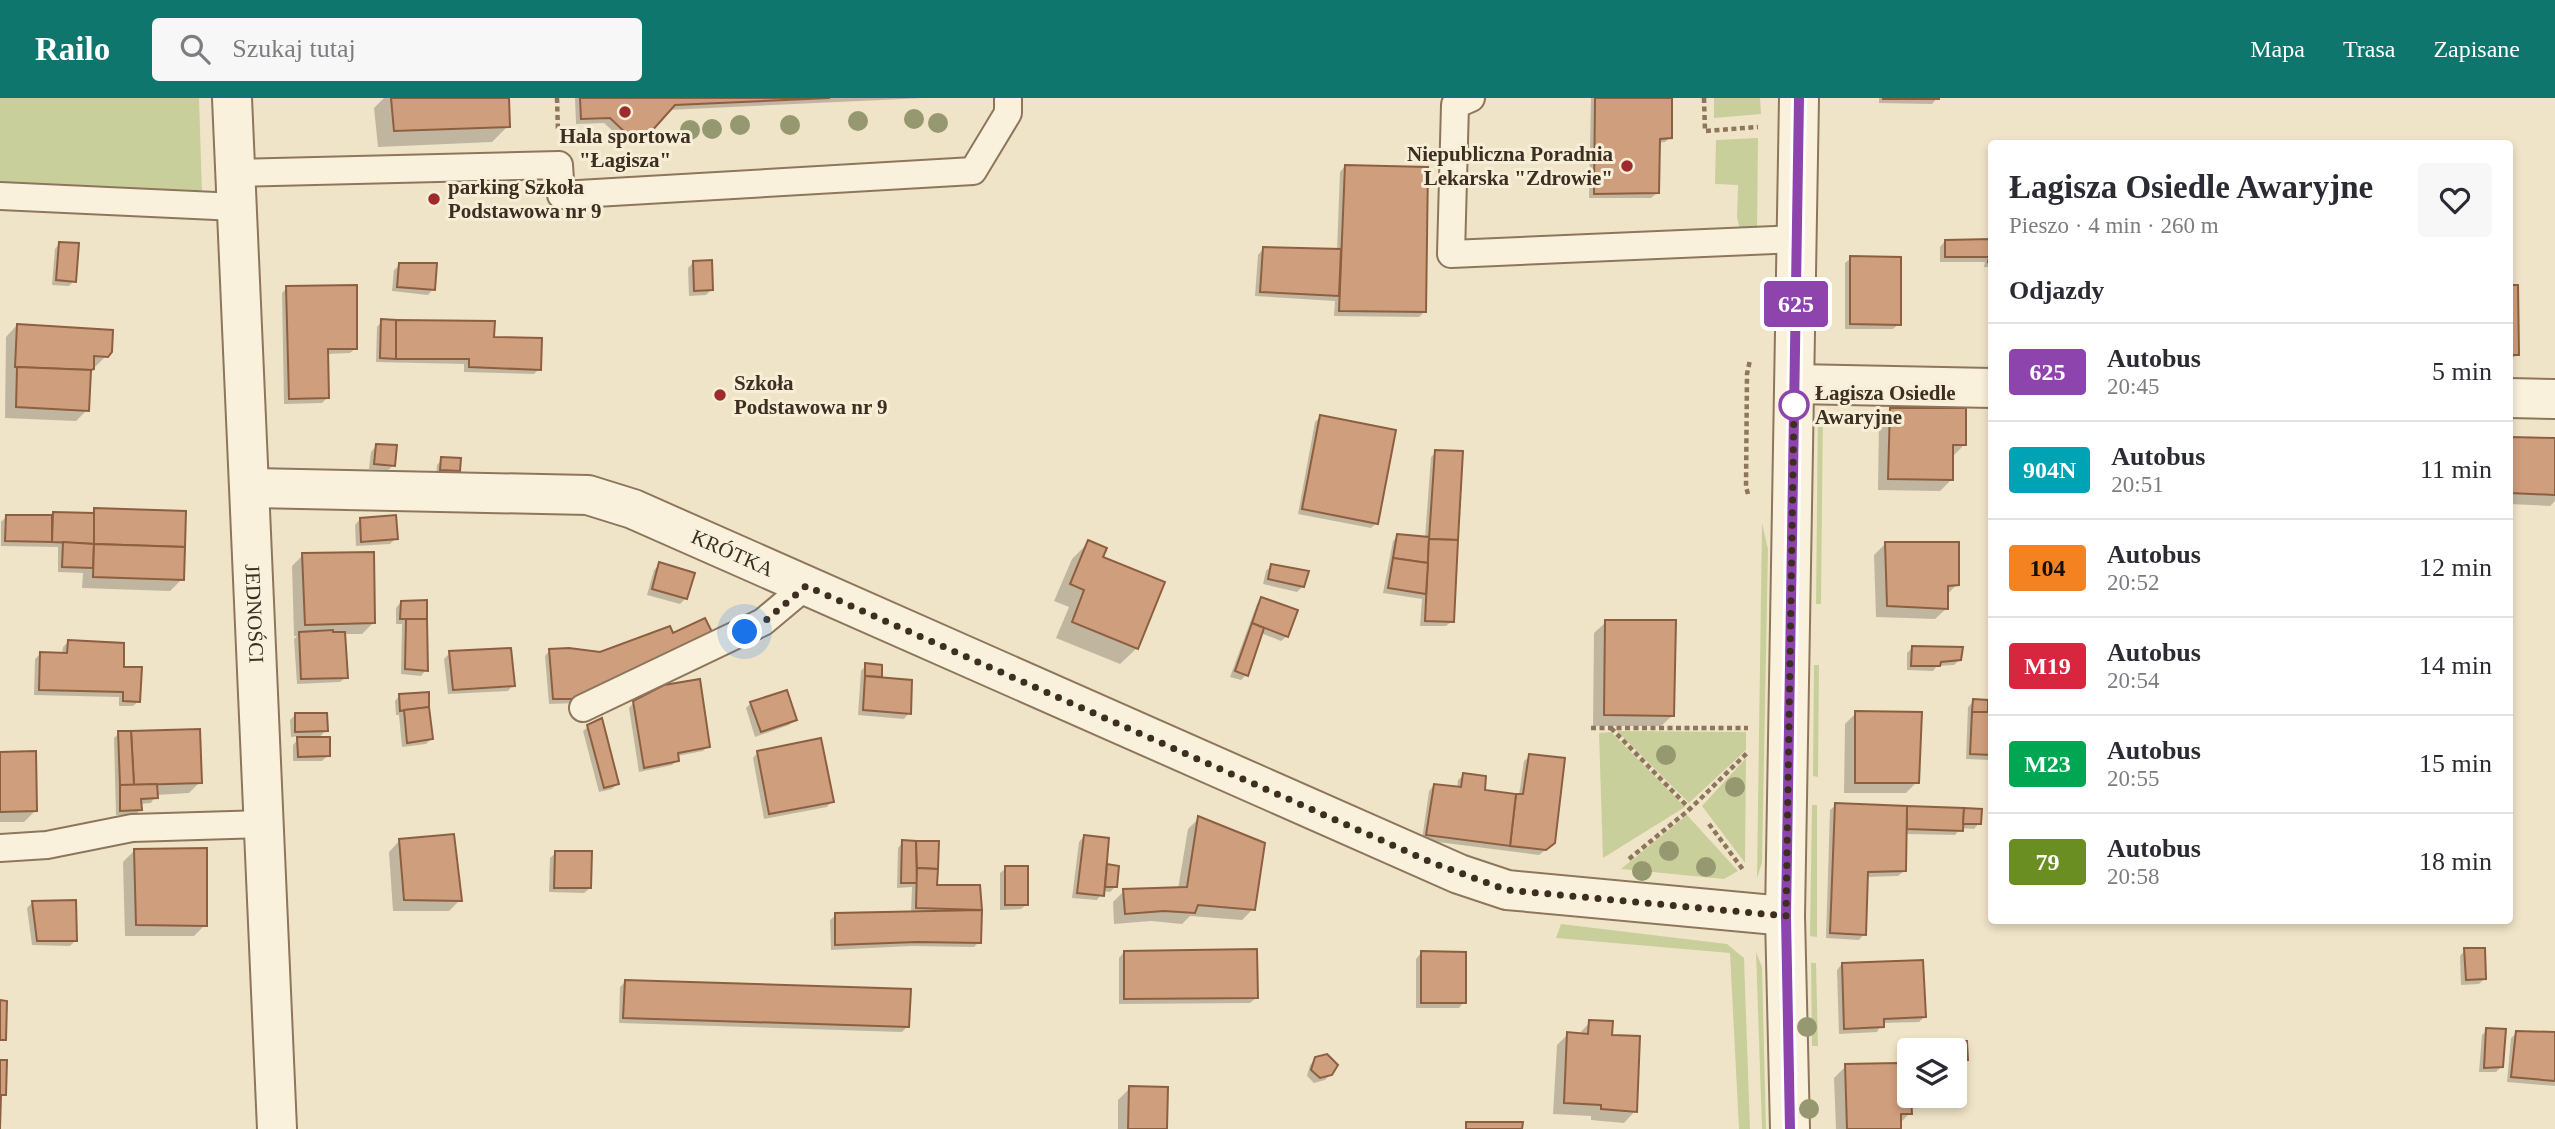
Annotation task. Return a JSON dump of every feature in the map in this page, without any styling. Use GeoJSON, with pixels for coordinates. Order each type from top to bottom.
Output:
{"type":"FeatureCollection","features":[{"type":"Feature","properties":{"kind":"street","name":"JEDNOŚCI"},"geometry":{"type":"LineString","coordinates":[[232,98],[277,1129]]}},
{"type":"Feature","properties":{"kind":"street"},"geometry":{"type":"LineString","coordinates":[[1790,1129],[1786,916],[1798,98]]}},
{"type":"Feature","properties":{"kind":"street"},"geometry":{"type":"LineString","coordinates":[[1794,384],[1988,388]]}},
{"type":"Feature","properties":{"kind":"street"},"geometry":{"type":"LineString","coordinates":[[2513,398],[2555,399]]}},
{"type":"Feature","properties":{"kind":"street","name":"KRÓTKA"},"geometry":{"type":"LineString","coordinates":[[250,488],[588,495],[633,509],[1471,878],[1507,890],[1786,916]]}},
{"type":"Feature","properties":{"kind":"lane"},"geometry":{"type":"LineString","coordinates":[[0,197],[237,190],[559,165],[561,195],[973,171],[1008,113],[1008,98]]}},
{"type":"Feature","properties":{"kind":"lane"},"geometry":{"type":"LineString","coordinates":[[1471,98],[1455,105],[1451,254],[1797,239]]}},
{"type":"Feature","properties":{"kind":"lane"},"geometry":{"type":"LineString","coordinates":[[583,708],[764,622],[806,586]]}},
{"type":"Feature","properties":{"kind":"lane"},"geometry":{"type":"LineString","coordinates":[[0,848],[47,845],[132,828],[264,824]]}},
{"type":"Feature","properties":{"kind":"path"},"geometry":{"type":"LineString","coordinates":[[1704,98],[1705,131],[1767,127]]}},
{"type":"Feature","properties":{"kind":"path"},"geometry":{"type":"LineString","coordinates":[[1611,727],[1690,809]]}},
{"type":"Feature","properties":{"kind":"path"},"geometry":{"type":"LineString","coordinates":[[1591,728],[1753,728]]}},
{"type":"Feature","properties":{"kind":"path"},"geometry":{"type":"LineString","coordinates":[[1621,866],[1690,809],[1752,747]]}},
{"type":"Feature","properties":{"kind":"path"},"geometry":{"type":"LineString","coordinates":[[1709,824],[1750,879]]}},
{"type":"Feature","properties":{"kind":"green space"},"geometry":{"type":"Polygon","coordinates":[[[0,98],[199,98],[202,193],[0,186],[0,98]]]}},
{"type":"Feature","properties":{"kind":"green space"},"geometry":{"type":"Polygon","coordinates":[[[1714,98],[1760,98],[1761,114],[1714,118],[1714,98]]]}},
{"type":"Feature","properties":{"kind":"green space"},"geometry":{"type":"Polygon","coordinates":[[[1758,138],[1757,231],[1741,234],[1737,217],[1738,185],[1715,184],[1716,140],[1758,138]]]}},
{"type":"Feature","properties":{"kind":"green space"},"geometry":{"type":"Polygon","coordinates":[[[1818,408],[1823,408],[1821,604],[1816,604],[1818,408]]]}},
{"type":"Feature","properties":{"kind":"green space"},"geometry":{"type":"Polygon","coordinates":[[[1762,523],[1768,549],[1762,863],[1757,878],[1762,523]]]}},
{"type":"Feature","properties":{"kind":"green space"},"geometry":{"type":"Polygon","coordinates":[[[1814,665],[1819,665],[1818,777],[1813,776],[1814,665]]]}},
{"type":"Feature","properties":{"kind":"green space"},"geometry":{"type":"Polygon","coordinates":[[[1617,731],[1746,732],[1746,750],[1689,803],[1617,731]]]}},
{"type":"Feature","properties":{"kind":"green space"},"geometry":{"type":"Polygon","coordinates":[[[1611,732],[1685,807],[1603,858],[1599,733],[1611,732]]]}},
{"type":"Feature","properties":{"kind":"green space"},"geometry":{"type":"Polygon","coordinates":[[[1746,758],[1745,863],[1702,806],[1746,758]]]}},
{"type":"Feature","properties":{"kind":"green space"},"geometry":{"type":"Polygon","coordinates":[[[1812,805],[1817,805],[1817,937],[1810,936],[1812,805]]]}},
{"type":"Feature","properties":{"kind":"green space"},"geometry":{"type":"Polygon","coordinates":[[[1687,815],[1738,871],[1724,879],[1621,869],[1687,815]]]}},
{"type":"Feature","properties":{"kind":"green space"},"geometry":{"type":"Polygon","coordinates":[[[1561,924],[1727,944],[1744,958],[1750,1129],[1739,1129],[1730,953],[1556,938],[1561,924]]]}},
{"type":"Feature","properties":{"kind":"green space"},"geometry":{"type":"Polygon","coordinates":[[[1756,952],[1762,967],[1766,1129],[1762,1129],[1756,952]]]}},
{"type":"Feature","properties":{"kind":"green space"},"geometry":{"type":"Polygon","coordinates":[[[1811,963],[1816,963],[1818,1046],[1812,1046],[1811,963]]]}},
{"type":"Feature","properties":{"kind":"building"},"geometry":{"type":"Polygon","coordinates":[[[391,98],[509,98],[510,127],[394,131],[391,98]]]}},
{"type":"Feature","properties":{"kind":"building","name":"Hala sportowa \"Łagisza\""},"geometry":{"type":"Polygon","coordinates":[[[580,98],[830,98],[675,105],[650,136],[630,137],[610,118],[581,119],[580,98]]]}},
{"type":"Feature","properties":{"kind":"building","name":"Niepubliczna Poradnia Lekarska \"Zdrowie\""},"geometry":{"type":"Polygon","coordinates":[[[1595,98],[1672,98],[1672,138],[1660,139],[1659,193],[1594,194],[1595,98]]]}},
{"type":"Feature","properties":{"kind":"building"},"geometry":{"type":"Polygon","coordinates":[[[1939,98],[1939,99],[1883,99],[1939,98]]]}},
{"type":"Feature","properties":{"kind":"building"},"geometry":{"type":"Polygon","coordinates":[[[1345,165],[1428,167],[1426,312],[1339,311],[1345,165]]]}},
{"type":"Feature","properties":{"kind":"building"},"geometry":{"type":"Polygon","coordinates":[[[1988,239],[1988,257],[1945,257],[1945,240],[1988,239]]]}},
{"type":"Feature","properties":{"kind":"building"},"geometry":{"type":"Polygon","coordinates":[[[59,242],[79,243],[76,282],[56,280],[59,242]]]}},
{"type":"Feature","properties":{"kind":"building"},"geometry":{"type":"Polygon","coordinates":[[[1263,247],[1341,249],[1339,296],[1260,292],[1263,247]]]}},
{"type":"Feature","properties":{"kind":"building"},"geometry":{"type":"Polygon","coordinates":[[[1850,256],[1901,257],[1901,325],[1850,324],[1850,256]]]}},
{"type":"Feature","properties":{"kind":"building"},"geometry":{"type":"Polygon","coordinates":[[[712,260],[713,290],[694,291],[693,261],[712,260]]]}},
{"type":"Feature","properties":{"kind":"building"},"geometry":{"type":"Polygon","coordinates":[[[399,263],[437,263],[435,290],[397,287],[399,263]]]}},
{"type":"Feature","properties":{"kind":"building"},"geometry":{"type":"Polygon","coordinates":[[[357,285],[357,349],[328,349],[329,398],[289,399],[286,286],[357,285]]]}},
{"type":"Feature","properties":{"kind":"building"},"geometry":{"type":"Polygon","coordinates":[[[2513,285],[2518,285],[2519,355],[2513,355],[2513,285]]]}},
{"type":"Feature","properties":{"kind":"building"},"geometry":{"type":"Polygon","coordinates":[[[381,319],[396,320],[396,359],[380,358],[381,319]]]}},
{"type":"Feature","properties":{"kind":"building"},"geometry":{"type":"Polygon","coordinates":[[[396,320],[495,321],[494,337],[542,338],[541,370],[469,367],[469,359],[396,359],[396,320]]]}},
{"type":"Feature","properties":{"kind":"building"},"geometry":{"type":"Polygon","coordinates":[[[17,324],[113,330],[112,352],[108,357],[94,356],[94,369],[91,370],[15,367],[17,324]]]}},
{"type":"Feature","properties":{"kind":"building"},"geometry":{"type":"Polygon","coordinates":[[[17,367],[91,370],[89,411],[16,407],[17,367]]]}},
{"type":"Feature","properties":{"kind":"building"},"geometry":{"type":"Polygon","coordinates":[[[1890,408],[1966,408],[1966,445],[1953,445],[1953,480],[1888,479],[1890,408]]]}},
{"type":"Feature","properties":{"kind":"building"},"geometry":{"type":"Polygon","coordinates":[[[1320,415],[1396,430],[1378,524],[1302,509],[1320,415]]]}},
{"type":"Feature","properties":{"kind":"building"},"geometry":{"type":"Polygon","coordinates":[[[2513,437],[2555,438],[2555,495],[2513,493],[2513,437]]]}},
{"type":"Feature","properties":{"kind":"building"},"geometry":{"type":"Polygon","coordinates":[[[376,444],[397,445],[395,466],[374,464],[376,444]]]}},
{"type":"Feature","properties":{"kind":"building"},"geometry":{"type":"Polygon","coordinates":[[[1435,450],[1463,451],[1458,540],[1429,539],[1435,450]]]}},
{"type":"Feature","properties":{"kind":"building"},"geometry":{"type":"Polygon","coordinates":[[[441,457],[461,458],[460,471],[440,470],[441,457]]]}},
{"type":"Feature","properties":{"kind":"building"},"geometry":{"type":"Polygon","coordinates":[[[94,508],[186,511],[185,547],[94,544],[94,508]]]}},
{"type":"Feature","properties":{"kind":"building"},"geometry":{"type":"Polygon","coordinates":[[[53,512],[94,513],[94,544],[52,542],[53,512]]]}},
{"type":"Feature","properties":{"kind":"building"},"geometry":{"type":"Polygon","coordinates":[[[6,515],[52,515],[52,542],[5,541],[6,515]]]}},
{"type":"Feature","properties":{"kind":"building"},"geometry":{"type":"Polygon","coordinates":[[[396,515],[398,539],[361,542],[360,518],[396,515]]]}},
{"type":"Feature","properties":{"kind":"building"},"geometry":{"type":"Polygon","coordinates":[[[1397,534],[1429,537],[1428,563],[1393,558],[1397,534]]]}},
{"type":"Feature","properties":{"kind":"building"},"geometry":{"type":"Polygon","coordinates":[[[1429,539],[1458,540],[1454,622],[1425,621],[1429,539]]]}},
{"type":"Feature","properties":{"kind":"building"},"geometry":{"type":"Polygon","coordinates":[[[1088,540],[1107,548],[1103,557],[1165,582],[1138,649],[1072,622],[1084,590],[1070,584],[1088,540]]]}},
{"type":"Feature","properties":{"kind":"building"},"geometry":{"type":"Polygon","coordinates":[[[63,542],[94,544],[93,568],[62,567],[63,542]]]}},
{"type":"Feature","properties":{"kind":"building"},"geometry":{"type":"Polygon","coordinates":[[[1885,542],[1959,542],[1959,585],[1948,586],[1948,609],[1887,606],[1885,542]]]}},
{"type":"Feature","properties":{"kind":"building"},"geometry":{"type":"Polygon","coordinates":[[[94,544],[185,547],[184,580],[93,577],[94,544]]]}},
{"type":"Feature","properties":{"kind":"building"},"geometry":{"type":"Polygon","coordinates":[[[374,552],[375,623],[305,625],[302,553],[374,552]]]}},
{"type":"Feature","properties":{"kind":"building"},"geometry":{"type":"Polygon","coordinates":[[[1393,558],[1428,563],[1426,594],[1388,588],[1393,558]]]}},
{"type":"Feature","properties":{"kind":"building"},"geometry":{"type":"Polygon","coordinates":[[[659,562],[695,573],[687,599],[652,589],[659,562]]]}},
{"type":"Feature","properties":{"kind":"building"},"geometry":{"type":"Polygon","coordinates":[[[1271,564],[1309,571],[1304,587],[1268,579],[1271,564]]]}},
{"type":"Feature","properties":{"kind":"building"},"geometry":{"type":"Polygon","coordinates":[[[1261,597],[1298,610],[1288,637],[1252,623],[1261,597]]]}},
{"type":"Feature","properties":{"kind":"building"},"geometry":{"type":"Polygon","coordinates":[[[427,600],[427,619],[400,619],[401,601],[427,600]]]}},
{"type":"Feature","properties":{"kind":"building"},"geometry":{"type":"Polygon","coordinates":[[[705,618],[713,634],[584,699],[553,699],[549,649],[569,648],[600,652],[670,626],[673,633],[705,618]]]}},
{"type":"Feature","properties":{"kind":"building"},"geometry":{"type":"Polygon","coordinates":[[[406,619],[427,619],[428,671],[405,669],[406,619]]]}},
{"type":"Feature","properties":{"kind":"building"},"geometry":{"type":"Polygon","coordinates":[[[1605,620],[1676,620],[1674,716],[1604,715],[1605,620]]]}},
{"type":"Feature","properties":{"kind":"building"},"geometry":{"type":"Polygon","coordinates":[[[1252,623],[1264,628],[1248,676],[1235,671],[1252,623]]]}},
{"type":"Feature","properties":{"kind":"building"},"geometry":{"type":"Polygon","coordinates":[[[299,632],[345,632],[348,678],[301,679],[299,632]]]}},
{"type":"Feature","properties":{"kind":"building"},"geometry":{"type":"Polygon","coordinates":[[[68,640],[124,643],[124,667],[142,667],[140,702],[123,701],[123,692],[39,690],[40,652],[67,653],[68,640]]]}},
{"type":"Feature","properties":{"kind":"building"},"geometry":{"type":"Polygon","coordinates":[[[1912,646],[1963,647],[1961,660],[1941,662],[1940,666],[1911,666],[1912,646]]]}},
{"type":"Feature","properties":{"kind":"building"},"geometry":{"type":"Polygon","coordinates":[[[511,648],[515,686],[453,690],[449,651],[511,648]]]}},
{"type":"Feature","properties":{"kind":"building"},"geometry":{"type":"Polygon","coordinates":[[[865,663],[882,665],[882,677],[865,676],[865,663]]]}},
{"type":"Feature","properties":{"kind":"building"},"geometry":{"type":"Polygon","coordinates":[[[865,676],[912,680],[911,714],[863,710],[865,676]]]}},
{"type":"Feature","properties":{"kind":"building"},"geometry":{"type":"Polygon","coordinates":[[[700,679],[710,747],[678,753],[679,761],[644,768],[633,701],[664,685],[700,679]]]}},
{"type":"Feature","properties":{"kind":"building"},"geometry":{"type":"Polygon","coordinates":[[[787,690],[797,720],[761,732],[750,702],[787,690]]]}},
{"type":"Feature","properties":{"kind":"building"},"geometry":{"type":"Polygon","coordinates":[[[429,692],[429,707],[400,711],[399,694],[429,692]]]}},
{"type":"Feature","properties":{"kind":"building"},"geometry":{"type":"Polygon","coordinates":[[[1973,699],[1988,700],[1988,712],[1972,712],[1973,699]]]}},
{"type":"Feature","properties":{"kind":"building"},"geometry":{"type":"Polygon","coordinates":[[[429,707],[433,739],[407,743],[404,710],[429,707]]]}},
{"type":"Feature","properties":{"kind":"building"},"geometry":{"type":"Polygon","coordinates":[[[1855,711],[1922,712],[1919,783],[1855,783],[1855,711]]]}},
{"type":"Feature","properties":{"kind":"building"},"geometry":{"type":"Polygon","coordinates":[[[1972,712],[1988,712],[1988,755],[1970,754],[1972,712]]]}},
{"type":"Feature","properties":{"kind":"building"},"geometry":{"type":"Polygon","coordinates":[[[295,713],[327,713],[328,731],[295,732],[295,713]]]}},
{"type":"Feature","properties":{"kind":"building"},"geometry":{"type":"Polygon","coordinates":[[[602,718],[619,784],[604,788],[587,725],[602,718]]]}},
{"type":"Feature","properties":{"kind":"building"},"geometry":{"type":"Polygon","coordinates":[[[200,729],[202,783],[134,785],[131,731],[200,729]]]}},
{"type":"Feature","properties":{"kind":"building"},"geometry":{"type":"Polygon","coordinates":[[[118,731],[131,731],[134,785],[120,785],[118,731]]]}},
{"type":"Feature","properties":{"kind":"building"},"geometry":{"type":"Polygon","coordinates":[[[297,737],[330,737],[330,756],[298,757],[297,737]]]}},
{"type":"Feature","properties":{"kind":"building"},"geometry":{"type":"Polygon","coordinates":[[[821,738],[834,802],[769,814],[757,751],[821,738]]]}},
{"type":"Feature","properties":{"kind":"building"},"geometry":{"type":"Polygon","coordinates":[[[36,751],[37,811],[0,812],[0,752],[36,751]]]}},
{"type":"Feature","properties":{"kind":"building"},"geometry":{"type":"Polygon","coordinates":[[[1529,754],[1565,758],[1555,843],[1546,850],[1510,846],[1516,794],[1523,794],[1529,754]]]}},
{"type":"Feature","properties":{"kind":"building"},"geometry":{"type":"Polygon","coordinates":[[[1463,773],[1486,776],[1485,790],[1516,794],[1510,846],[1426,835],[1434,784],[1461,787],[1463,773]]]}},
{"type":"Feature","properties":{"kind":"building"},"geometry":{"type":"Polygon","coordinates":[[[157,784],[158,798],[141,799],[142,810],[120,811],[120,785],[157,784]]]}},
{"type":"Feature","properties":{"kind":"building"},"geometry":{"type":"Polygon","coordinates":[[[1835,803],[1907,806],[1906,871],[1868,872],[1866,935],[1830,933],[1835,803]]]}},
{"type":"Feature","properties":{"kind":"building"},"geometry":{"type":"Polygon","coordinates":[[[1907,806],[1964,808],[1963,831],[1907,829],[1907,806]]]}},
{"type":"Feature","properties":{"kind":"building"},"geometry":{"type":"Polygon","coordinates":[[[1964,808],[1982,809],[1981,824],[1963,824],[1964,808]]]}},
{"type":"Feature","properties":{"kind":"building"},"geometry":{"type":"Polygon","coordinates":[[[1198,816],[1265,843],[1255,910],[1198,905],[1195,913],[1164,911],[1125,914],[1123,889],[1187,887],[1198,816]]]}},
{"type":"Feature","properties":{"kind":"building"},"geometry":{"type":"Polygon","coordinates":[[[454,834],[462,901],[404,900],[399,839],[454,834]]]}},
{"type":"Feature","properties":{"kind":"building"},"geometry":{"type":"Polygon","coordinates":[[[1084,835],[1109,838],[1104,896],[1077,893],[1084,835]]]}},
{"type":"Feature","properties":{"kind":"building"},"geometry":{"type":"Polygon","coordinates":[[[902,840],[916,841],[917,883],[901,883],[902,840]]]}},
{"type":"Feature","properties":{"kind":"building"},"geometry":{"type":"Polygon","coordinates":[[[916,841],[939,841],[938,869],[917,868],[916,841]]]}},
{"type":"Feature","properties":{"kind":"building"},"geometry":{"type":"Polygon","coordinates":[[[207,848],[207,926],[136,925],[134,849],[207,848]]]}},
{"type":"Feature","properties":{"kind":"building"},"geometry":{"type":"Polygon","coordinates":[[[555,851],[592,851],[591,888],[554,888],[555,851]]]}},
{"type":"Feature","properties":{"kind":"building"},"geometry":{"type":"Polygon","coordinates":[[[1107,864],[1119,866],[1117,887],[1105,887],[1107,864]]]}},
{"type":"Feature","properties":{"kind":"building"},"geometry":{"type":"Polygon","coordinates":[[[1005,866],[1028,866],[1028,905],[1005,905],[1005,866]]]}},
{"type":"Feature","properties":{"kind":"building"},"geometry":{"type":"Polygon","coordinates":[[[917,868],[938,869],[937,885],[980,885],[982,910],[916,908],[917,868]]]}},
{"type":"Feature","properties":{"kind":"building"},"geometry":{"type":"Polygon","coordinates":[[[76,900],[77,941],[37,941],[32,901],[76,900]]]}},
{"type":"Feature","properties":{"kind":"building"},"geometry":{"type":"Polygon","coordinates":[[[982,910],[981,943],[835,945],[835,913],[982,910]]]}},
{"type":"Feature","properties":{"kind":"building"},"geometry":{"type":"Polygon","coordinates":[[[2464,948],[2485,948],[2486,979],[2466,980],[2464,948]]]}},
{"type":"Feature","properties":{"kind":"building"},"geometry":{"type":"Polygon","coordinates":[[[1257,949],[1258,998],[1124,999],[1124,951],[1257,949]]]}},
{"type":"Feature","properties":{"kind":"building"},"geometry":{"type":"Polygon","coordinates":[[[1421,951],[1466,952],[1466,1003],[1421,1003],[1421,951]]]}},
{"type":"Feature","properties":{"kind":"building"},"geometry":{"type":"Polygon","coordinates":[[[1923,960],[1926,1017],[1884,1019],[1884,1027],[1844,1029],[1842,963],[1923,960]]]}},
{"type":"Feature","properties":{"kind":"building"},"geometry":{"type":"Polygon","coordinates":[[[625,980],[911,989],[909,1027],[623,1018],[625,980]]]}},
{"type":"Feature","properties":{"kind":"building"},"geometry":{"type":"Polygon","coordinates":[[[0,1000],[7,1001],[6,1040],[0,1040],[0,1000]]]}},
{"type":"Feature","properties":{"kind":"building"},"geometry":{"type":"Polygon","coordinates":[[[1589,1020],[1613,1021],[1612,1035],[1640,1036],[1637,1112],[1601,1109],[1601,1105],[1564,1103],[1567,1032],[1588,1034],[1589,1020]]]}},
{"type":"Feature","properties":{"kind":"building"},"geometry":{"type":"Polygon","coordinates":[[[2486,1028],[2506,1029],[2503,1067],[2484,1068],[2486,1028]]]}},
{"type":"Feature","properties":{"kind":"building"},"geometry":{"type":"Polygon","coordinates":[[[2516,1031],[2555,1032],[2555,1081],[2511,1077],[2516,1031]]]}},
{"type":"Feature","properties":{"kind":"building"},"geometry":{"type":"Polygon","coordinates":[[[1327,1054],[1338,1065],[1332,1075],[1320,1078],[1311,1070],[1315,1057],[1327,1054]]]}},
{"type":"Feature","properties":{"kind":"building"},"geometry":{"type":"Polygon","coordinates":[[[0,1060],[7,1060],[6,1095],[1,1095],[0,1129],[0,1060]]]}},
{"type":"Feature","properties":{"kind":"building"},"geometry":{"type":"Polygon","coordinates":[[[1897,1063],[1897,1108],[1912,1108],[1912,1114],[1901,1114],[1901,1129],[1847,1129],[1845,1064],[1897,1063]]]}},
{"type":"Feature","properties":{"kind":"building"},"geometry":{"type":"Polygon","coordinates":[[[1129,1086],[1168,1087],[1167,1129],[1128,1129],[1129,1086]]]}},
{"type":"Feature","properties":{"kind":"building"},"geometry":{"type":"Polygon","coordinates":[[[1466,1122],[1523,1122],[1522,1129],[1466,1129],[1466,1122]]]}},
{"type":"Feature","properties":{"kind":"bus line","name":"625"},"geometry":{"type":"LineString","coordinates":[[1790,1129],[1786,916],[1799,98]]}},
{"type":"Feature","properties":{"kind":"place","name":"Hala sportowa \"Łagisza\""},"geometry":{"type":"Point","coordinates":[625,112]}},
{"type":"Feature","properties":{"kind":"place","name":"Niepubliczna Poradnia Lekarska \"Zdrowie\""},"geometry":{"type":"Point","coordinates":[1627,166]}},
{"type":"Feature","properties":{"kind":"place","name":"parking Szkoła Podstawowa nr 9"},"geometry":{"type":"Point","coordinates":[434,199]}},
{"type":"Feature","properties":{"kind":"place","name":"Szkoła Podstawowa nr 9"},"geometry":{"type":"Point","coordinates":[720,395]}},
{"type":"Feature","properties":{"kind":"place","name":"Łagisza Osiedle Awaryjne"},"geometry":{"type":"Point","coordinates":[1794,405]}},
{"type":"Feature","properties":{"kind":"route"},"geometry":{"type":"LineString","coordinates":[[745,632],[764,622],[806,586],[1459,874],[1507,890],[1786,916],[1794,405]]}}]}
